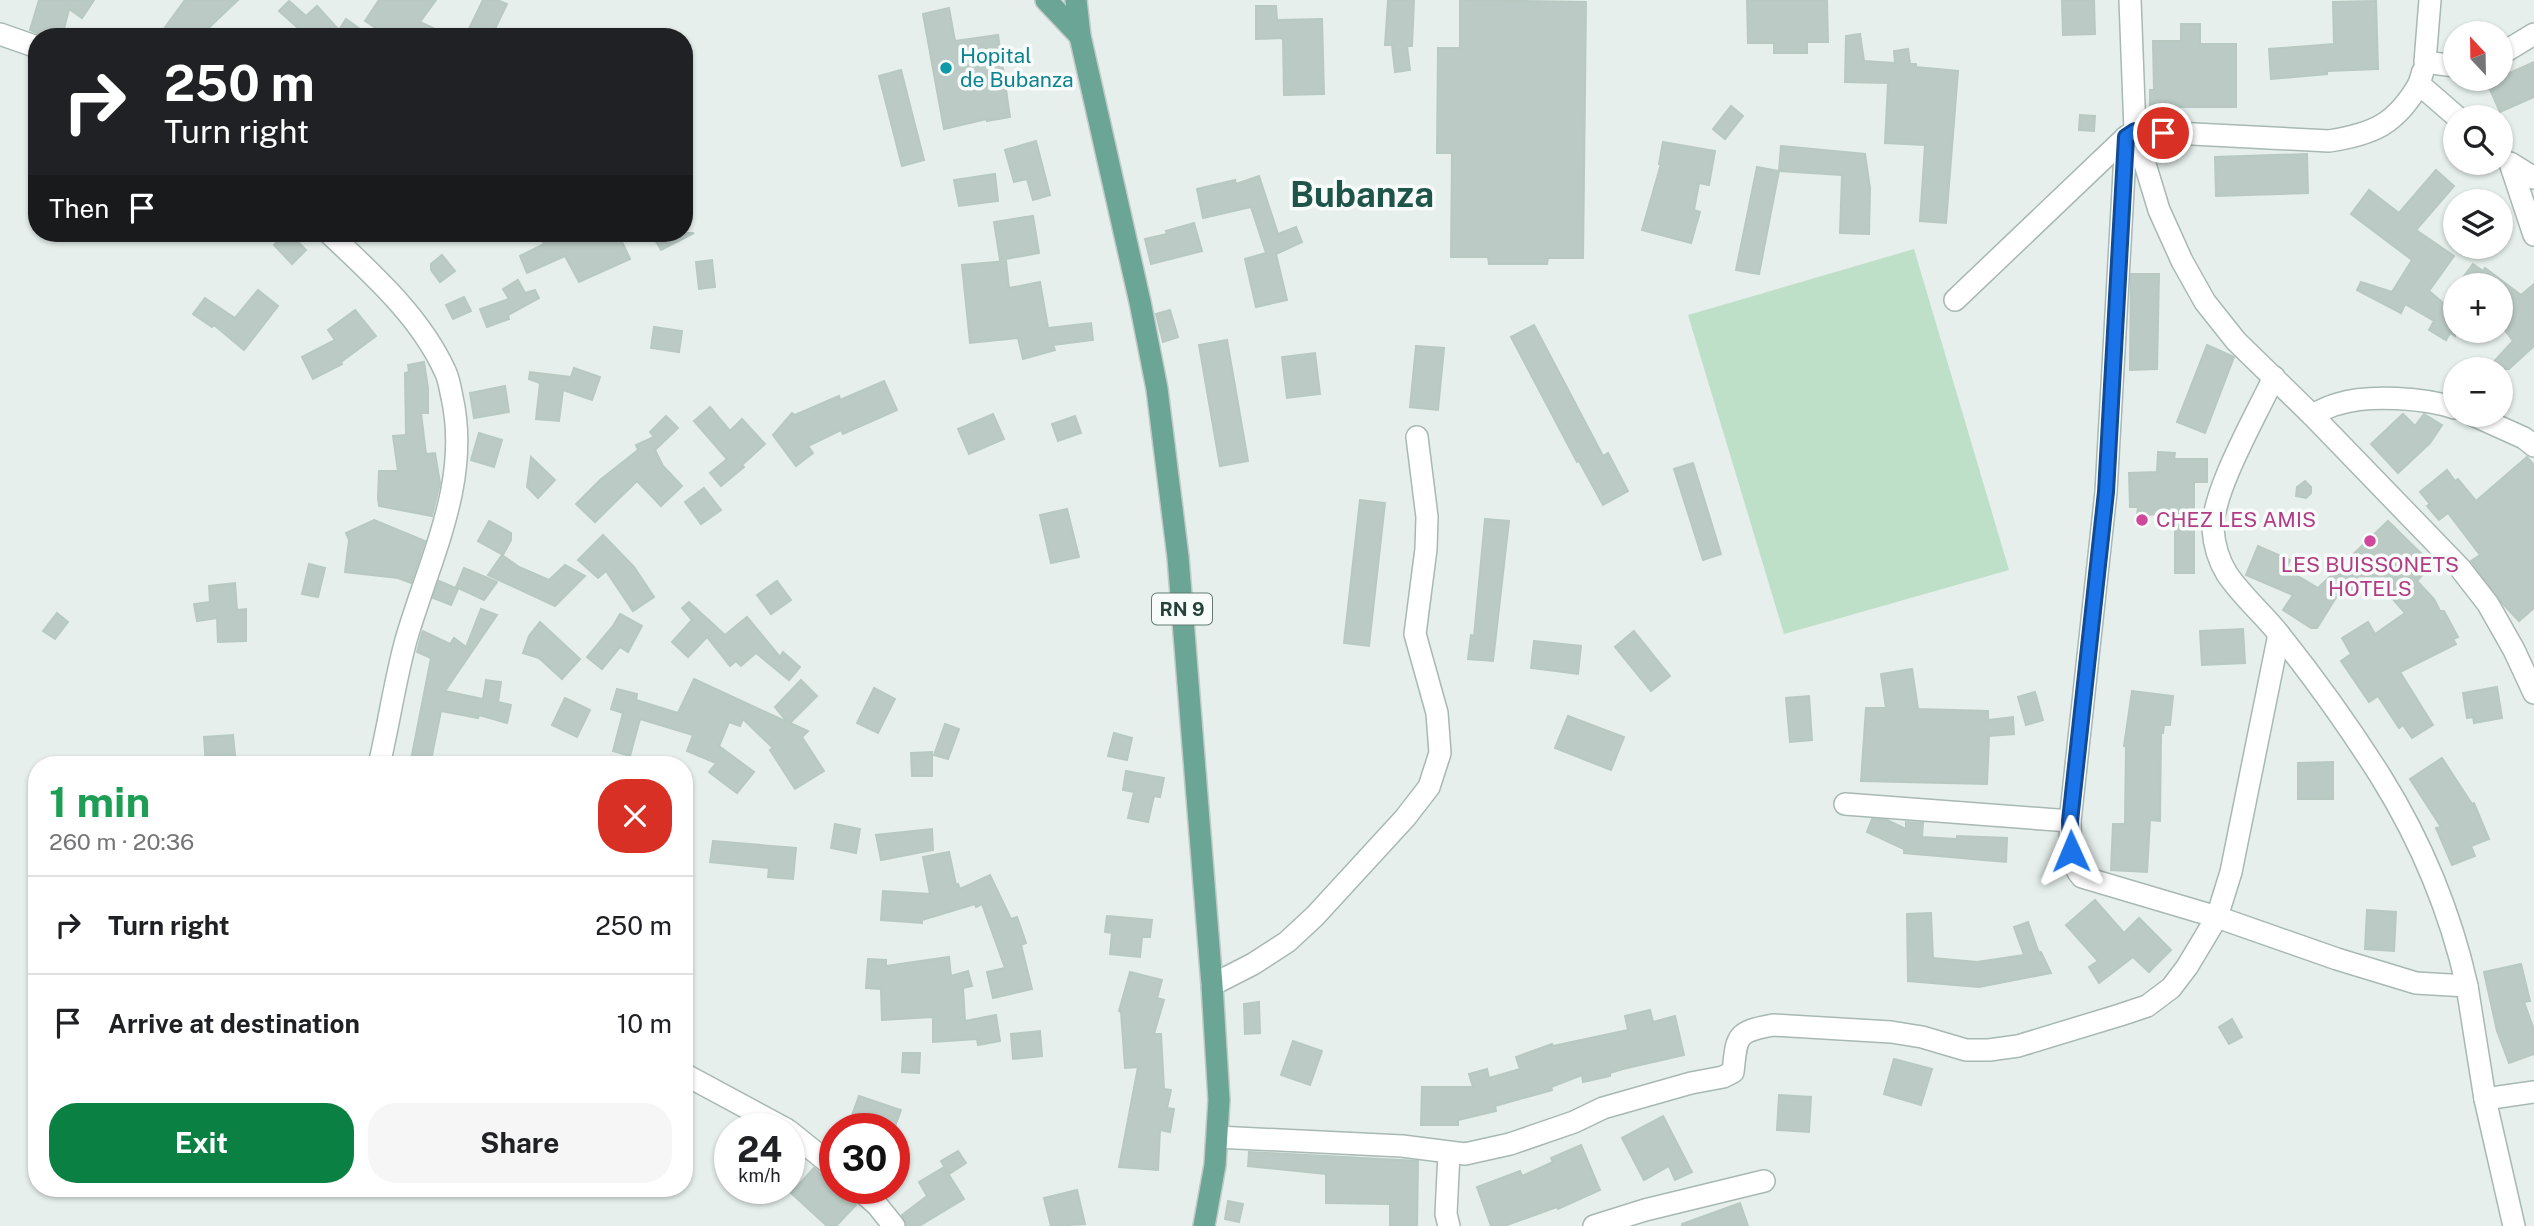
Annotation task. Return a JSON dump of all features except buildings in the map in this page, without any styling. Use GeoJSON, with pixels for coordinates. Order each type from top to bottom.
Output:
{"type":"FeatureCollection","features":[{"type":"Feature","properties":{"kind":"main road"},"geometry":{"type":"LineString","coordinates":[[1046,0],[1080,36]]}},
{"type":"Feature","properties":{"kind":"main road","name":"RN 9"},"geometry":{"type":"LineString","coordinates":[[1076,0],[1080,36],[1157,389],[1178,557],[1219,1100],[1215,1165],[1204,1226]]}},
{"type":"Feature","properties":{"kind":"street"},"geometry":{"type":"LineString","coordinates":[[2130,0],[2131,134],[2106,492],[2070,821],[2072,861],[2082,877],[2217,917],[2337,959],[2416,984],[2467,986]]}},
{"type":"Feature","properties":{"kind":"street"},"geometry":{"type":"LineString","coordinates":[[1955,300],[2131,134],[2329,141],[2357,136],[2379,128],[2409,102],[2419,84],[2425,62],[2430,0]]}},
{"type":"Feature","properties":{"kind":"street"},"geometry":{"type":"LineString","coordinates":[[0,34],[28,44]]}},
{"type":"Feature","properties":{"kind":"street"},"geometry":{"type":"LineString","coordinates":[[2513,47],[2534,34]]}},
{"type":"Feature","properties":{"kind":"street"},"geometry":{"type":"LineString","coordinates":[[2425,62],[2443,64]]}},
{"type":"Feature","properties":{"kind":"street"},"geometry":{"type":"LineString","coordinates":[[2419,84],[2444,105]]}},
{"type":"Feature","properties":{"kind":"street"},"geometry":{"type":"LineString","coordinates":[[2131,134],[2159,210],[2204,302],[2236,341],[2312,415],[2460,568],[2488,604],[2534,693]]}},
{"type":"Feature","properties":{"kind":"street"},"geometry":{"type":"LineString","coordinates":[[2513,164],[2534,178]]}},
{"type":"Feature","properties":{"kind":"street"},"geometry":{"type":"LineString","coordinates":[[2511,175],[2534,235]]}},
{"type":"Feature","properties":{"kind":"street"},"geometry":{"type":"LineString","coordinates":[[339,242],[385,286],[434,350],[446,374],[457,418],[457,472],[427,583],[406,640],[381,756]]}},
{"type":"Feature","properties":{"kind":"street"},"geometry":{"type":"LineString","coordinates":[[2274,377],[2221,489],[2213,525],[2214,541],[2227,574],[2279,634],[2381,777],[2411,828],[2442,895],[2467,986],[2485,1099],[2514,1226]]}},
{"type":"Feature","properties":{"kind":"street"},"geometry":{"type":"LineString","coordinates":[[2312,415],[2339,403],[2369,399],[2425,401],[2443,405]]}},
{"type":"Feature","properties":{"kind":"street"},"geometry":{"type":"LineString","coordinates":[[2500,427],[2524,438],[2534,446]]}},
{"type":"Feature","properties":{"kind":"street"},"geometry":{"type":"LineString","coordinates":[[1212,985],[1253,964],[1287,942],[1315,916],[1405,818],[1429,787],[1440,753],[1437,713],[1415,634],[1426,549],[1427,517],[1417,437]]}},
{"type":"Feature","properties":{"kind":"street"},"geometry":{"type":"LineString","coordinates":[[1217,1137],[1402,1146],[1465,1154],[1510,1143],[1574,1122],[1603,1108],[1691,1083],[1723,1077],[1733,1072],[1736,1042],[1744,1033],[1756,1028],[1773,1025],[1891,1032],[1966,1049],[1989,1050],[2018,1046],[2147,1006],[2171,988],[2217,917],[2231,872],[2279,634]]}},
{"type":"Feature","properties":{"kind":"street"},"geometry":{"type":"LineString","coordinates":[[1845,804],[2070,821]]}},
{"type":"Feature","properties":{"kind":"street"},"geometry":{"type":"LineString","coordinates":[[693,1079],[756,1113]]}},
{"type":"Feature","properties":{"kind":"street"},"geometry":{"type":"LineString","coordinates":[[2485,1099],[2534,1092]]}},
{"type":"Feature","properties":{"kind":"street"},"geometry":{"type":"LineString","coordinates":[[805,1144],[819,1155]]}},
{"type":"Feature","properties":{"kind":"street"},"geometry":{"type":"LineString","coordinates":[[1449,1153],[1446,1214],[1449,1226]]}},
{"type":"Feature","properties":{"kind":"street"},"geometry":{"type":"LineString","coordinates":[[1594,1226],[1645,1210],[1764,1181]]}},
{"type":"Feature","properties":{"kind":"street"},"geometry":{"type":"LineString","coordinates":[[876,1204],[894,1226]]}},
{"type":"Feature","properties":{"kind":"green space"},"geometry":{"type":"Polygon","coordinates":[[[1914,249],[2009,570],[1784,634],[1688,315],[1914,249]]]}},
{"type":"Feature","properties":{"kind":"place","name":"Hopital de Bubanza"},"geometry":{"type":"Point","coordinates":[946,68]}},
{"type":"Feature","properties":{"kind":"place","name":"CHEZ LES AMIS"},"geometry":{"type":"Point","coordinates":[2142,520]}},
{"type":"Feature","properties":{"kind":"place","name":"LES BUISSONETS HOTELS"},"geometry":{"type":"Point","coordinates":[2370,541]}},
{"type":"Feature","properties":{"kind":"district","name":"Bubanza"},"geometry":{"type":"Point","coordinates":[1362,195]}},
{"type":"Feature","properties":{"kind":"route"},"geometry":{"type":"LineString","coordinates":[[2071,851],[2070,821],[2106,492],[2126,137],[2135,131],[2163,133]]}}]}
